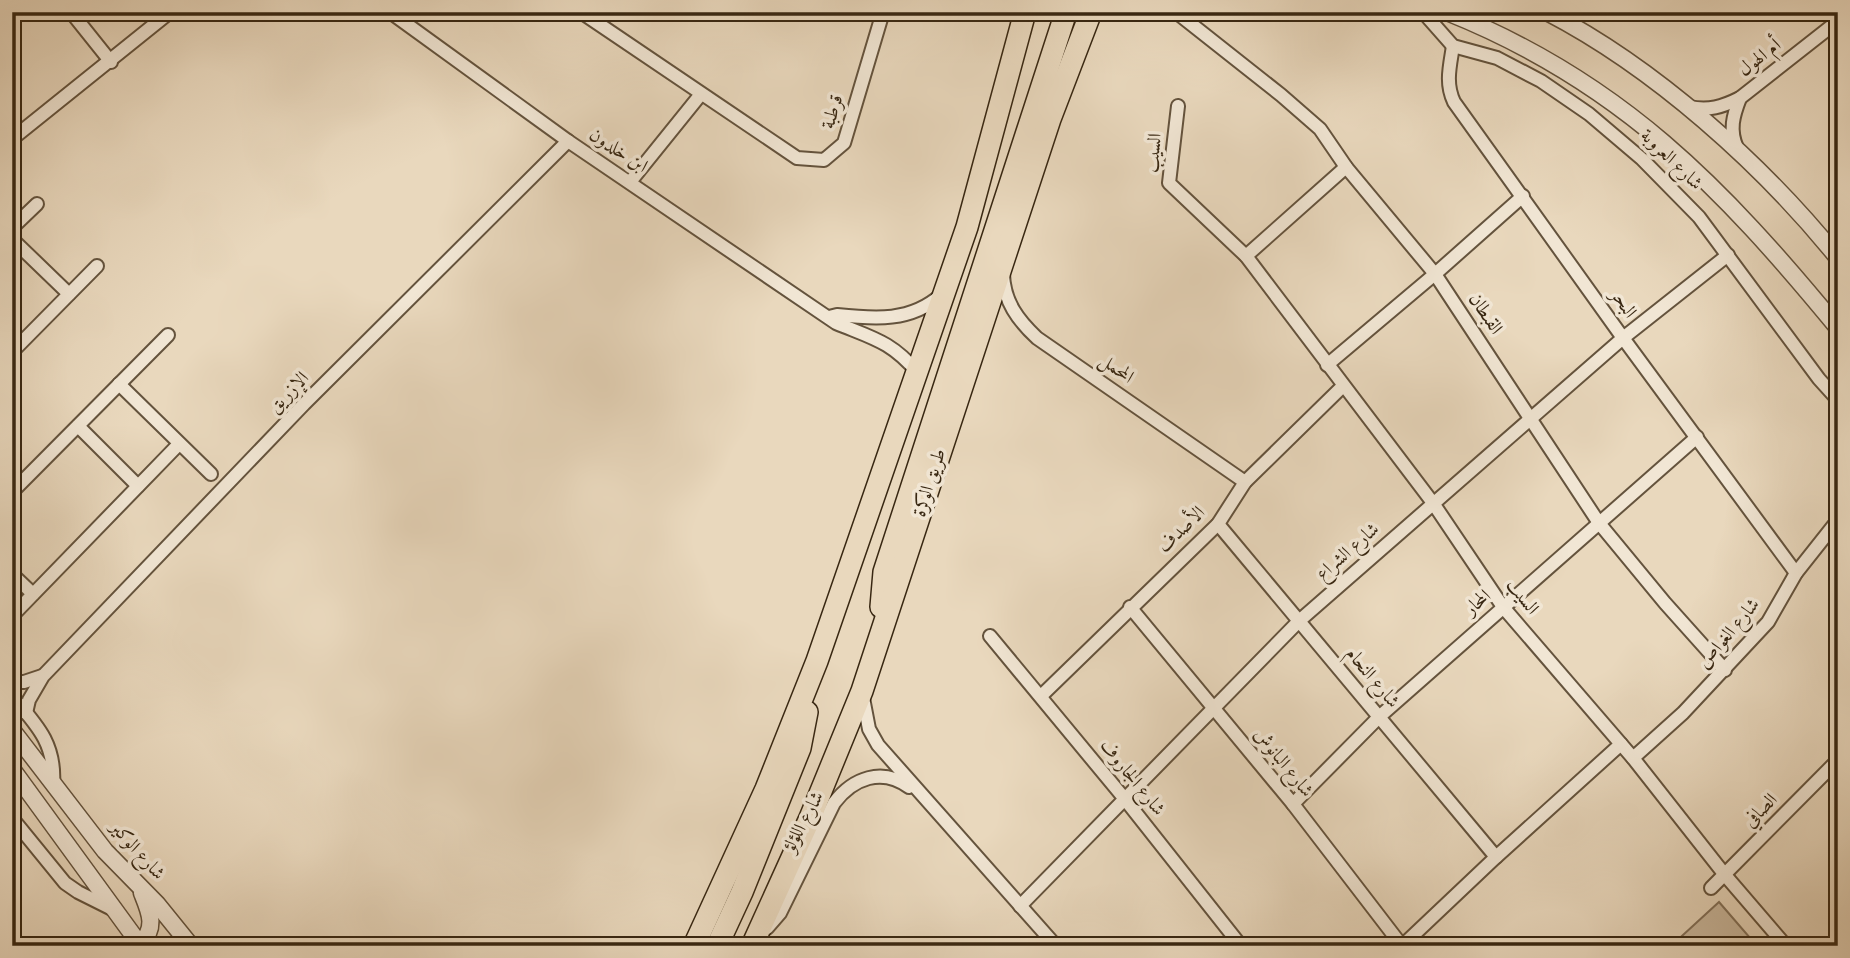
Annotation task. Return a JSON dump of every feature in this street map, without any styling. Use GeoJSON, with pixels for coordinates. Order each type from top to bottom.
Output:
{"type":"FeatureCollection","features":[{"type":"Feature","properties":{"kind":"highway"},"geometry":{"type":"LineString","coordinates":[[694,946],[766,789],[817,661],[967,228],[1026,12]]}},
{"type":"Feature","properties":{"kind":"highway"},"geometry":{"type":"LineString","coordinates":[[879,640],[884,572],[1066,12]]}},
{"type":"Feature","properties":{"kind":"highway","name":"طريق الوكرة"},"geometry":{"type":"LineString","coordinates":[[752,945],[810,818],[862,691],[1050,119],[1091,12]]}},
{"type":"Feature","properties":{"kind":"highway"},"geometry":{"type":"LineString","coordinates":[[1084,34],[1103,12]]}},
{"type":"Feature","properties":{"kind":"highway"},"geometry":{"type":"LineString","coordinates":[[717,946],[742,892],[800,748],[817,661]]}},
{"type":"Feature","properties":{"kind":"street"},"geometry":{"type":"LineString","coordinates":[[71,12],[111,62]]}},
{"type":"Feature","properties":{"kind":"street"},"geometry":{"type":"LineString","coordinates":[[12,139],[170,12]]}},
{"type":"Feature","properties":{"kind":"street","name":"ابن خلدون"},"geometry":{"type":"LineString","coordinates":[[390,12],[568,141],[836,323],[884,342],[908,361],[918,373]]}},
{"type":"Feature","properties":{"kind":"street","name":"قرطبة"},"geometry":{"type":"LineString","coordinates":[[581,12],[797,158],[824,160],[844,144],[883,12]]}},
{"type":"Feature","properties":{"kind":"street","name":"القبطان"},"geometry":{"type":"LineString","coordinates":[[1176,12],[1281,95],[1320,130],[1346,167],[1435,274],[1600,523],[1665,603],[1725,670]]}},
{"type":"Feature","properties":{"kind":"street"},"geometry":{"type":"LineString","coordinates":[[1423,12],[1453,46]]}},
{"type":"Feature","properties":{"kind":"street","name":"شارع العروبة"},"geometry":{"type":"LineString","coordinates":[[1447,12],[1548,60],[1614,102],[1645,126],[1703,177],[1734,209],[1838,328]]}},
{"type":"Feature","properties":{"kind":"street"},"geometry":{"type":"LineString","coordinates":[[1547,12],[1594,39],[1688,106],[1740,153],[1838,258]]}},
{"type":"Feature","properties":{"kind":"street","name":"أم الهول"},"geometry":{"type":"LineString","coordinates":[[1688,106],[1704,110],[1723,107],[1740,98],[1838,21]]}},
{"type":"Feature","properties":{"kind":"street","name":"البحر"},"geometry":{"type":"LineString","coordinates":[[1453,46],[1448,79],[1454,102],[1796,573]]}},
{"type":"Feature","properties":{"kind":"street","name":"شارع العروبة"},"geometry":{"type":"LineString","coordinates":[[1453,46],[1497,58],[1541,81],[1589,114],[1672,187],[1699,217],[1819,379],[1838,400]]}},
{"type":"Feature","properties":{"kind":"street"},"geometry":{"type":"LineString","coordinates":[[630,181],[701,94]]}},
{"type":"Feature","properties":{"kind":"street","name":"أم الهول"},"geometry":{"type":"LineString","coordinates":[[1740,98],[1733,117],[1732,136],[1740,153]]}},
{"type":"Feature","properties":{"kind":"street","name":"السيب"},"geometry":{"type":"LineString","coordinates":[[1178,106],[1169,183],[1246,256],[1433,503],[1503,607],[1633,758],[1725,875],[1786,946]]}},
{"type":"Feature","properties":{"kind":"street","name":"الإزريق"},"geometry":{"type":"LineString","coordinates":[[26,713],[35,687],[43,676],[304,404],[568,141]]}},
{"type":"Feature","properties":{"kind":"street"},"geometry":{"type":"LineString","coordinates":[[1246,256],[1346,167]]}},
{"type":"Feature","properties":{"kind":"street"},"geometry":{"type":"LineString","coordinates":[[1327,365],[1523,195]]}},
{"type":"Feature","properties":{"kind":"street"},"geometry":{"type":"LineString","coordinates":[[12,228],[37,204]]}},
{"type":"Feature","properties":{"kind":"street"},"geometry":{"type":"LineString","coordinates":[[12,239],[69,294]]}},
{"type":"Feature","properties":{"kind":"street","name":"شارع الشراع"},"geometry":{"type":"LineString","coordinates":[[1020,906],[1299,621],[1623,338],[1728,256]]}},
{"type":"Feature","properties":{"kind":"street","name":"المحمل"},"geometry":{"type":"LineString","coordinates":[[1003,263],[1003,285],[1010,306],[1022,324],[1037,338],[1244,482]]}},
{"type":"Feature","properties":{"kind":"street"},"geometry":{"type":"LineString","coordinates":[[12,352],[97,266]]}},
{"type":"Feature","properties":{"kind":"street"},"geometry":{"type":"LineString","coordinates":[[829,317],[837,315],[888,318],[904,315],[934,301],[946,290]]}},
{"type":"Feature","properties":{"kind":"street"},"geometry":{"type":"LineString","coordinates":[[12,492],[168,335]]}},
{"type":"Feature","properties":{"kind":"street"},"geometry":{"type":"LineString","coordinates":[[119,384],[211,474]]}},
{"type":"Feature","properties":{"kind":"street","name":"الأصدف"},"geometry":{"type":"LineString","coordinates":[[1041,696],[1218,524],[1244,482],[1343,386]]}},
{"type":"Feature","properties":{"kind":"street"},"geometry":{"type":"LineString","coordinates":[[78,426],[138,486]]}},
{"type":"Feature","properties":{"kind":"street","name":"المحار"},"geometry":{"type":"LineString","coordinates":[[1293,804],[1379,717],[1697,437]]}},
{"type":"Feature","properties":{"kind":"street"},"geometry":{"type":"LineString","coordinates":[[12,616],[180,443]]}},
{"type":"Feature","properties":{"kind":"street","name":"شارع الغواص"},"geometry":{"type":"LineString","coordinates":[[1633,758],[1683,713],[1768,622],[1796,573],[1838,520]]}},
{"type":"Feature","properties":{"kind":"street","name":"شارع النحام"},"geometry":{"type":"LineString","coordinates":[[1218,524],[1496,857]]}},
{"type":"Feature","properties":{"kind":"street"},"geometry":{"type":"LineString","coordinates":[[12,574],[33,594]]}},
{"type":"Feature","properties":{"kind":"street","name":"شارع البانوش"},"geometry":{"type":"LineString","coordinates":[[1130,607],[1293,804],[1402,946]]}},
{"type":"Feature","properties":{"kind":"street","name":"شارع الجاروف"},"geometry":{"type":"LineString","coordinates":[[990,636],[1124,798],[1241,946]]}},
{"type":"Feature","properties":{"kind":"street"},"geometry":{"type":"LineString","coordinates":[[12,682],[24,682],[43,676]]}},
{"type":"Feature","properties":{"kind":"street","name":"شارع اللؤلؤ"},"geometry":{"type":"LineString","coordinates":[[862,691],[869,729],[878,745],[1056,946]]}},
{"type":"Feature","properties":{"kind":"street"},"geometry":{"type":"LineString","coordinates":[[12,696],[49,746],[53,785]]}},
{"type":"Feature","properties":{"kind":"street","name":"شارع الوكير"},"geometry":{"type":"LineString","coordinates":[[12,730],[105,851],[157,904],[191,946]]}},
{"type":"Feature","properties":{"kind":"street"},"geometry":{"type":"LineString","coordinates":[[1402,946],[1621,744]]}},
{"type":"Feature","properties":{"kind":"street","name":"الصافي"},"geometry":{"type":"LineString","coordinates":[[1712,888],[1838,760]]}},
{"type":"Feature","properties":{"kind":"street"},"geometry":{"type":"LineString","coordinates":[[12,769],[141,945],[152,925],[139,887]]}},
{"type":"Feature","properties":{"kind":"street","name":"شارع اللؤلؤ"},"geometry":{"type":"LineString","coordinates":[[752,945],[779,913],[834,803],[844,790],[863,779],[885,777],[896,779],[921,796]]}},
{"type":"Feature","properties":{"kind":"street"},"geometry":{"type":"LineString","coordinates":[[12,818],[65,883],[115,910]]}},
{"type":"Feature","properties":{"kind":"street"},"geometry":{"type":"LineString","coordinates":[[12,837],[29,838]]}},
{"type":"Feature","properties":{"kind":"shaded area"},"geometry":{"type":"Polygon","coordinates":[[[1719,902],[1757,946],[1671,946],[1719,902]]]}}]}
